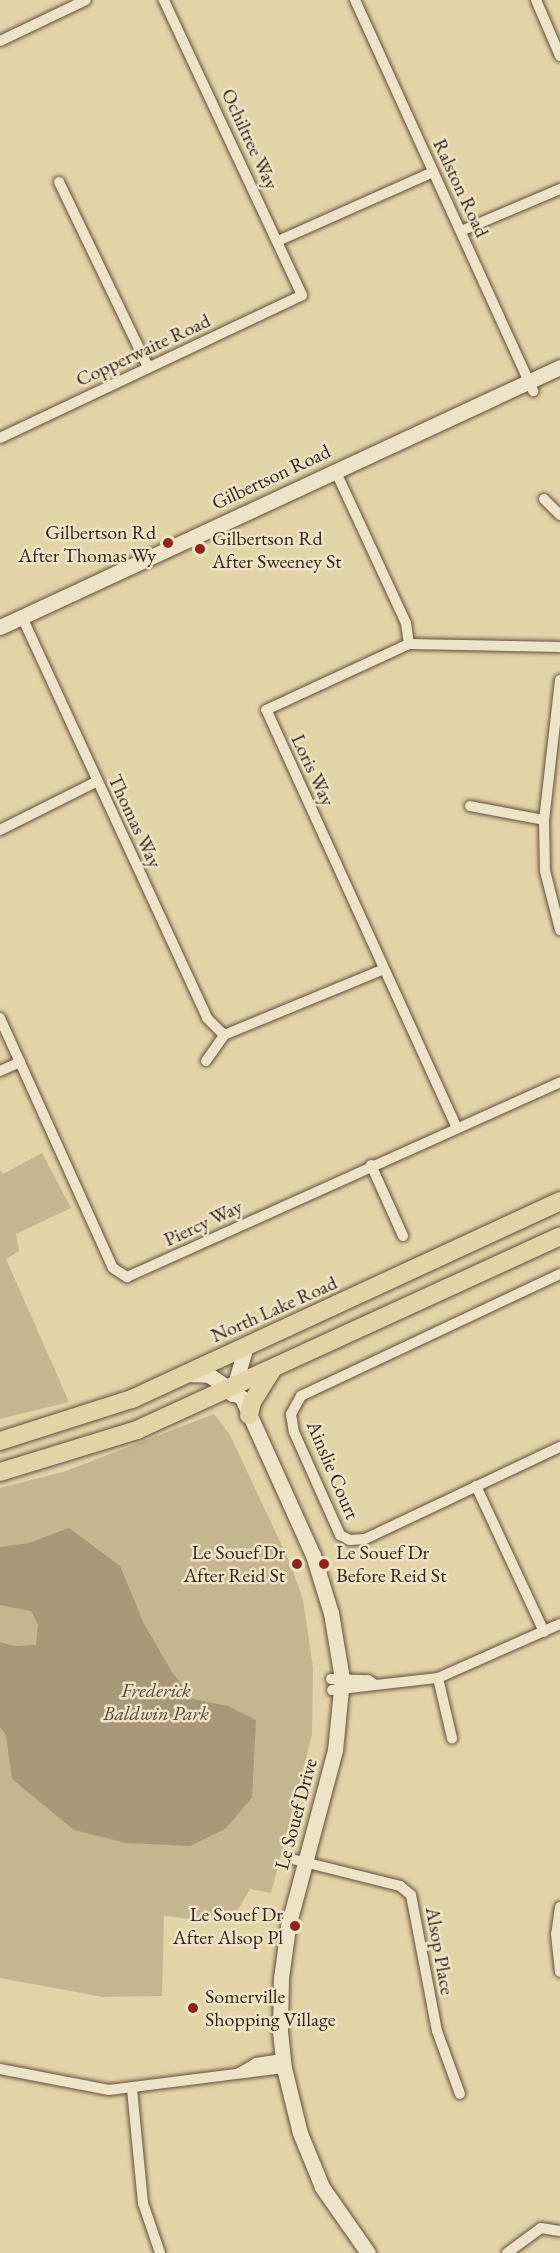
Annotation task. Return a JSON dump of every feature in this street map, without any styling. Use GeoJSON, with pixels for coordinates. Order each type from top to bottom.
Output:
{"type":"FeatureCollection","features":[{"type":"Feature","properties":{"kind":"main road","name":"North Lake Road"},"geometry":{"type":"LineString","coordinates":[[0,1441],[132,1399],[560,1201]]}},
{"type":"Feature","properties":{"kind":"main road"},"geometry":{"type":"LineString","coordinates":[[0,1473],[127,1433],[272,1370],[560,1236]]}},
{"type":"Feature","properties":{"kind":"main road"},"geometry":{"type":"LineString","coordinates":[[249,1414],[252,1402],[272,1370]]}},
{"type":"Feature","properties":{"kind":"street"},"geometry":{"type":"LineString","coordinates":[[0,41],[86,0]]}},
{"type":"Feature","properties":{"kind":"street","name":"Ochiltree Way"},"geometry":{"type":"LineString","coordinates":[[164,0],[302,295]]}},
{"type":"Feature","properties":{"kind":"street","name":"Ralston Road"},"geometry":{"type":"LineString","coordinates":[[355,0],[531,386]]}},
{"type":"Feature","properties":{"kind":"street"},"geometry":{"type":"LineString","coordinates":[[536,0],[560,56]]}},
{"type":"Feature","properties":{"kind":"street"},"geometry":{"type":"LineString","coordinates":[[278,241],[433,172]]}},
{"type":"Feature","properties":{"kind":"street"},"geometry":{"type":"LineString","coordinates":[[59,182],[148,367]]}},
{"type":"Feature","properties":{"kind":"street"},"geometry":{"type":"LineString","coordinates":[[461,231],[560,189]]}},
{"type":"Feature","properties":{"kind":"street","name":"Copperwaite Road"},"geometry":{"type":"LineString","coordinates":[[0,438],[302,295]]}},
{"type":"Feature","properties":{"kind":"street","name":"Gilbertson Road"},"geometry":{"type":"LineString","coordinates":[[2,629],[24,621],[531,386],[560,367]]}},
{"type":"Feature","properties":{"kind":"street","name":"Gilbertson Road"},"geometry":{"type":"LineString","coordinates":[[531,386],[560,378]]}},
{"type":"Feature","properties":{"kind":"street"},"geometry":{"type":"LineString","coordinates":[[338,475],[406,623],[409,644]]}},
{"type":"Feature","properties":{"kind":"street"},"geometry":{"type":"LineString","coordinates":[[544,499],[560,515]]}},
{"type":"Feature","properties":{"kind":"street","name":"Thomas Way"},"geometry":{"type":"LineString","coordinates":[[24,621],[96,782],[207,1018],[224,1035]]}},
{"type":"Feature","properties":{"kind":"street","name":"Loris Way"},"geometry":{"type":"LineString","coordinates":[[456,1126],[266,710],[409,644],[560,647]]}},
{"type":"Feature","properties":{"kind":"street"},"geometry":{"type":"LineString","coordinates":[[560,680],[544,820],[545,871],[560,930]]}},
{"type":"Feature","properties":{"kind":"street"},"geometry":{"type":"LineString","coordinates":[[0,830],[96,782]]}},
{"type":"Feature","properties":{"kind":"street"},"geometry":{"type":"LineString","coordinates":[[470,806],[544,820]]}},
{"type":"Feature","properties":{"kind":"street"},"geometry":{"type":"LineString","coordinates":[[206,1061],[224,1035],[384,969]]}},
{"type":"Feature","properties":{"kind":"street","name":"Piercy Way"},"geometry":{"type":"LineString","coordinates":[[0,1018],[113,1268],[127,1277],[456,1126],[560,1082]]}},
{"type":"Feature","properties":{"kind":"street"},"geometry":{"type":"LineString","coordinates":[[0,1071],[20,1062]]}},
{"type":"Feature","properties":{"kind":"street"},"geometry":{"type":"LineString","coordinates":[[371,1165],[403,1236]]}},
{"type":"Feature","properties":{"kind":"street","name":"Ainslie Court"},"geometry":{"type":"LineString","coordinates":[[560,1274],[301,1396],[291,1414],[294,1432],[340,1534],[350,1540],[365,1539],[560,1447]]}},
{"type":"Feature","properties":{"kind":"street"},"geometry":{"type":"LineString","coordinates":[[231,1388],[246,1346]]}},
{"type":"Feature","properties":{"kind":"street","name":"Le Souef Drive"},"geometry":{"type":"LineString","coordinates":[[186,1374],[209,1376],[231,1388],[242,1398],[320,1576],[337,1684],[328,1783],[301,1861],[283,1954],[278,2064],[302,2164],[324,2209],[357,2253]]}},
{"type":"Feature","properties":{"kind":"street","name":"Le Souef Drive"},"geometry":{"type":"LineString","coordinates":[[231,1388],[233,1403],[310,1575],[337,1684]]}},
{"type":"Feature","properties":{"kind":"street"},"geometry":{"type":"LineString","coordinates":[[476,1486],[544,1632]]}},
{"type":"Feature","properties":{"kind":"street"},"geometry":{"type":"LineString","coordinates":[[337,1684],[374,1684],[438,1678],[560,1624]]}},
{"type":"Feature","properties":{"kind":"street"},"geometry":{"type":"LineString","coordinates":[[438,1678],[452,1738]]}},
{"type":"Feature","properties":{"kind":"street","name":"Alsop Place"},"geometry":{"type":"LineString","coordinates":[[301,1861],[400,1886],[411,1895],[436,2031],[460,2094]]}},
{"type":"Feature","properties":{"kind":"street"},"geometry":{"type":"LineString","coordinates":[[560,1907],[556,1934],[560,1972]]}},
{"type":"Feature","properties":{"kind":"street"},"geometry":{"type":"LineString","coordinates":[[0,2069],[109,2090],[132,2089],[239,2073],[278,2064]]}},
{"type":"Feature","properties":{"kind":"street","name":"Le Souef Drive"},"geometry":{"type":"LineString","coordinates":[[278,2064],[300,2133],[318,2178],[368,2253]]}},
{"type":"Feature","properties":{"kind":"street"},"geometry":{"type":"LineString","coordinates":[[132,2089],[143,2203],[160,2253]]}},
{"type":"Feature","properties":{"kind":"street"},"geometry":{"type":"LineString","coordinates":[[507,2253],[541,2228],[560,2231]]}},
{"type":"Feature","properties":{"kind":"green space"},"geometry":{"type":"Polygon","coordinates":[[[42,1153],[71,1208],[16,1234],[19,1251],[6,1259],[69,1402],[0,1419],[0,1170],[3,1174],[42,1153]]]}},
{"type":"Feature","properties":{"kind":"green space","name":"Frederick Baldwin Park"},"geometry":{"type":"Polygon","coordinates":[[[214,1414],[230,1435],[291,1565],[303,1600],[313,1667],[312,1735],[271,1893],[250,1889],[230,1923],[164,1916],[162,1996],[103,1997],[0,1978],[0,1488],[63,1472],[214,1414]]]}},
{"type":"Feature","properties":{"kind":"shaded area"},"geometry":{"type":"Polygon","coordinates":[[[69,1528],[120,1566],[144,1624],[172,1672],[193,1699],[228,1706],[256,1720],[252,1798],[225,1829],[190,1846],[126,1843],[74,1830],[12,1779],[6,1735],[0,1727],[0,1642],[15,1646],[36,1645],[38,1624],[31,1611],[0,1605],[0,1547],[29,1543],[69,1528]]]}},
{"type":"Feature","properties":{"kind":"place","name":"Gilbertson Rd After Thomas Wy"},"geometry":{"type":"Point","coordinates":[168,543]}},
{"type":"Feature","properties":{"kind":"place","name":"Gilbertson Rd After Sweeney St"},"geometry":{"type":"Point","coordinates":[200,549]}},
{"type":"Feature","properties":{"kind":"place","name":"Le Souef Dr After Reid St"},"geometry":{"type":"Point","coordinates":[297,1564]}},
{"type":"Feature","properties":{"kind":"place","name":"Le Souef Dr Before Reid St"},"geometry":{"type":"Point","coordinates":[324,1564]}},
{"type":"Feature","properties":{"kind":"place","name":"Le Souef Dr After Alsop Pl"},"geometry":{"type":"Point","coordinates":[295,1926]}},
{"type":"Feature","properties":{"kind":"place","name":"Somerville Shopping Village"},"geometry":{"type":"Point","coordinates":[193,2008]}}]}
